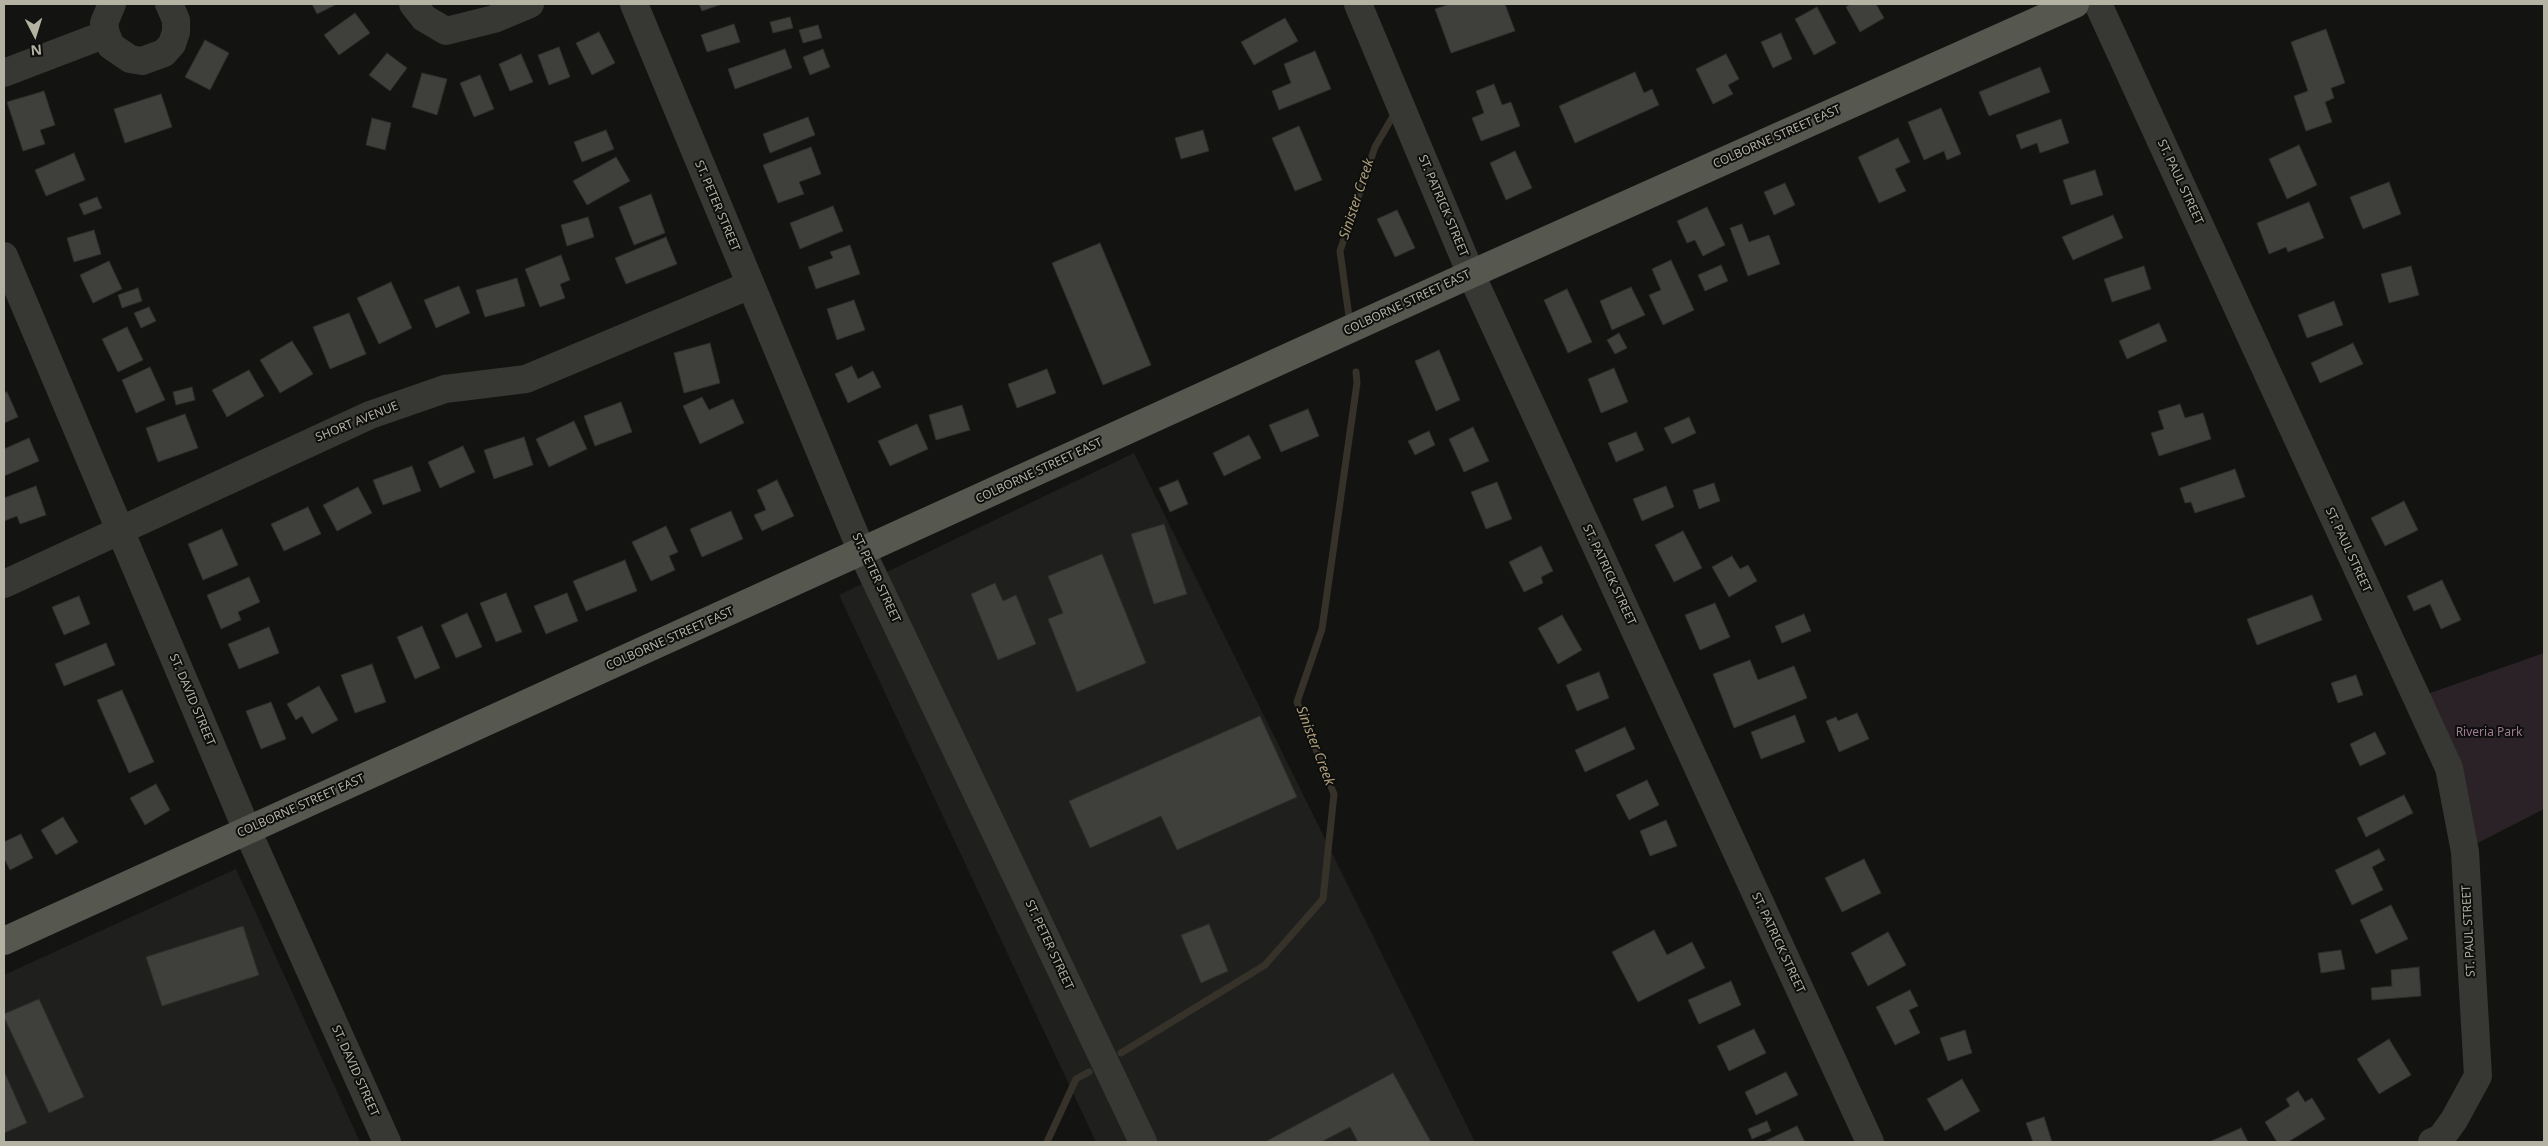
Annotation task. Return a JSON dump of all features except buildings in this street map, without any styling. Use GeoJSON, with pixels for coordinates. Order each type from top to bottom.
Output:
{"type":"FeatureCollection","features":[{"type":"Feature","properties":{"kind":"main road","name":"COLBORNE STREET EAST"},"geometry":{"type":"LineString","coordinates":[[4,941],[1471,274],[2074,4]]}},
{"type":"Feature","properties":{"kind":"street"},"geometry":{"type":"LineString","coordinates":[[112,4],[104,23],[111,46],[130,60],[142,61],[164,53],[172,44],[176,32],[176,20],[169,4]]}},
{"type":"Feature","properties":{"kind":"street"},"geometry":{"type":"LineString","coordinates":[[413,4],[424,18],[446,31],[494,19],[530,4]]}},
{"type":"Feature","properties":{"kind":"street","name":"ST. PETER STREET"},"geometry":{"type":"LineString","coordinates":[[634,4],[862,552],[1143,1142]]}},
{"type":"Feature","properties":{"kind":"street","name":"ST. PATRICK STREET"},"geometry":{"type":"LineString","coordinates":[[1358,4],[1471,274],[1870,1142]]}},
{"type":"Feature","properties":{"kind":"street","name":"ST. PAUL STREET"},"geometry":{"type":"LineString","coordinates":[[2098,4],[2449,768],[2465,852],[2478,1076],[2442,1138],[2432,1142]]}},
{"type":"Feature","properties":{"kind":"street"},"geometry":{"type":"LineString","coordinates":[[4,73],[106,34]]}},
{"type":"Feature","properties":{"kind":"street","name":"ST. DAVID STREET"},"geometry":{"type":"LineString","coordinates":[[4,256],[247,830],[387,1142]]}},
{"type":"Feature","properties":{"kind":"street","name":"SHORT AVENUE"},"geometry":{"type":"LineString","coordinates":[[4,584],[370,415],[445,389],[526,379],[750,285]]}},
{"type":"Feature","properties":{"kind":"shaded area"},"geometry":{"type":"Polygon","coordinates":[[[1134,453],[1475,1142],[1096,1142],[839,595],[1134,453]]]}},
{"type":"Feature","properties":{"kind":"shaded area"},"geometry":{"type":"Polygon","coordinates":[[[236,869],[360,1142],[4,1142],[4,975],[236,869]]]}},
{"type":"Feature","properties":{"kind":"green space","name":"Riveria Park"},"geometry":{"type":"Polygon","coordinates":[[[2544,653],[2544,809],[2464,850],[2413,699],[2544,653]]]}},
{"type":"Feature","properties":{"kind":"waterway","name":"Sinister Creek"},"geometry":{"type":"LineString","coordinates":[[1350,324],[1340,251],[1375,147],[1396,111]]}},
{"type":"Feature","properties":{"kind":"waterway","name":"Sinister Creek"},"geometry":{"type":"LineString","coordinates":[[1121,1053],[1265,965],[1323,899],[1334,794],[1297,702],[1322,629],[1357,383],[1356,372]]}},
{"type":"Feature","properties":{"kind":"waterway","name":"Sinister Creek"},"geometry":{"type":"LineString","coordinates":[[1047,1142],[1076,1079],[1089,1072]]}}]}
